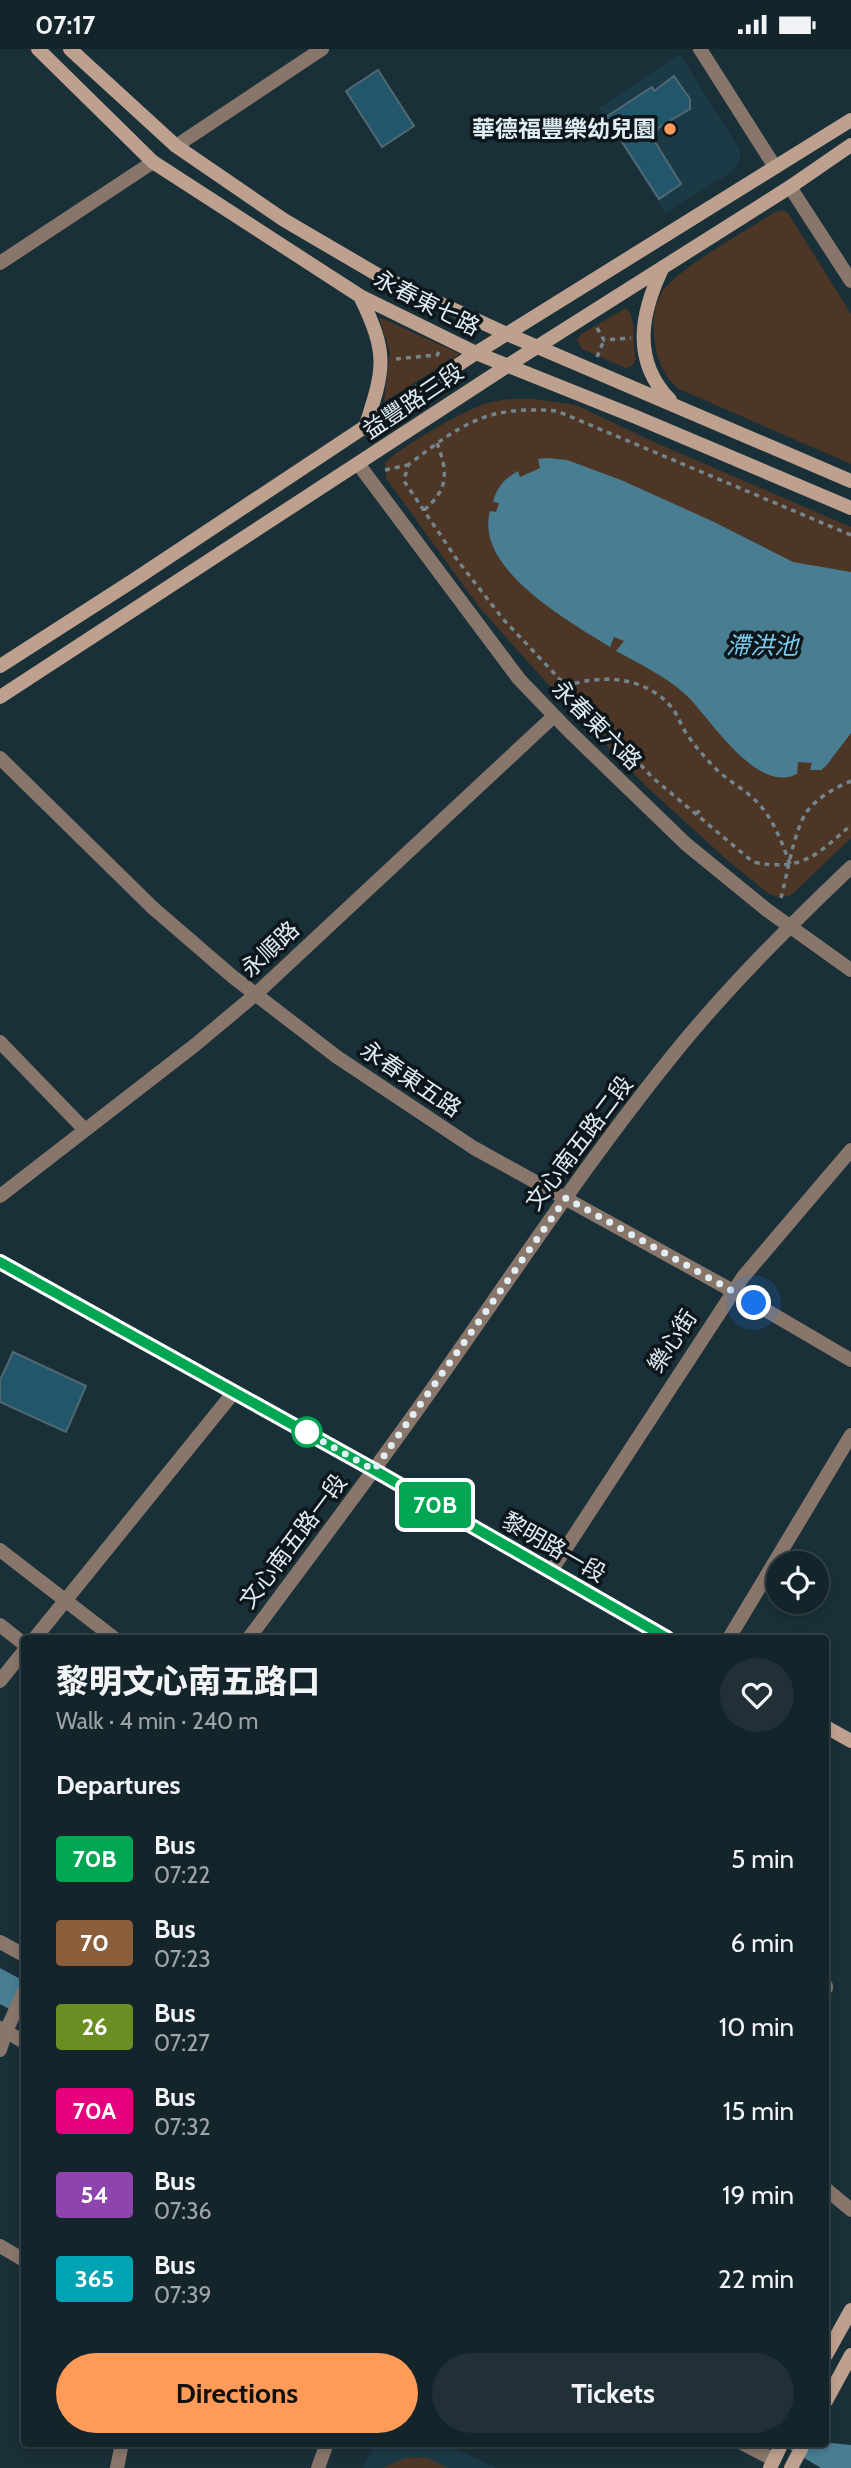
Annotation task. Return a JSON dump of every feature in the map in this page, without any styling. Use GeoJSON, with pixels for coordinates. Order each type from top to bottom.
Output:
{"type":"FeatureCollection","features":[{"type":"Feature","properties":{"kind":"street","name":"永春東七路"},"geometry":{"type":"LineString","coordinates":[[38,49],[153,162],[360,296],[476,353],[851,508]]}},
{"type":"Feature","properties":{"kind":"street","name":"永春東七路"},"geometry":{"type":"LineString","coordinates":[[70,49],[176,146],[284,220],[378,275],[507,334],[851,481]]}},
{"type":"Feature","properties":{"kind":"street"},"geometry":{"type":"LineString","coordinates":[[176,146],[322,49]]}},
{"type":"Feature","properties":{"kind":"street"},"geometry":{"type":"LineString","coordinates":[[699,49],[775,167]]}},
{"type":"Feature","properties":{"kind":"street","name":"益豐路三段"},"geometry":{"type":"LineString","coordinates":[[0,666],[476,353],[851,120]]}},
{"type":"Feature","properties":{"kind":"street","name":"益豐路三段"},"geometry":{"type":"LineString","coordinates":[[0,697],[851,145]]}},
{"type":"Feature","properties":{"kind":"street"},"geometry":{"type":"LineString","coordinates":[[0,263],[153,162]]}},
{"type":"Feature","properties":{"kind":"street"},"geometry":{"type":"LineString","coordinates":[[790,187],[851,281]]}},
{"type":"Feature","properties":{"kind":"street"},"geometry":{"type":"LineString","coordinates":[[663,267],[645,313],[642,337],[657,387],[676,405]]}},
{"type":"Feature","properties":{"kind":"street"},"geometry":{"type":"LineString","coordinates":[[360,296],[375,327],[381,356],[381,376],[365,428]]}},
{"type":"Feature","properties":{"kind":"street","name":"永春東六路"},"geometry":{"type":"LineString","coordinates":[[359,465],[519,679],[554,716],[686,844],[790,927],[851,970]]}},
{"type":"Feature","properties":{"kind":"street","name":"永順路"},"geometry":{"type":"LineString","coordinates":[[0,1196],[256,994],[554,716]]}},
{"type":"Feature","properties":{"kind":"street","name":"永春東五路"},"geometry":{"type":"LineString","coordinates":[[0,758],[153,908],[337,1057],[474,1148],[733,1291],[851,1360]]}},
{"type":"Feature","properties":{"kind":"street","name":"文心南五路二段"},"geometry":{"type":"LineString","coordinates":[[374,1470],[566,1198],[685,1041],[730,989],[851,867]]}},
{"type":"Feature","properties":{"kind":"street"},"geometry":{"type":"LineString","coordinates":[[0,1042],[85,1130]]}},
{"type":"Feature","properties":{"kind":"street","name":"樂心街"},"geometry":{"type":"LineString","coordinates":[[551,1571],[733,1291],[851,1150]]}},
{"type":"Feature","properties":{"kind":"street","name":"黎明路一段"},"geometry":{"type":"LineString","coordinates":[[0,1261],[662,1635]]}},
{"type":"Feature","properties":{"kind":"street"},"geometry":{"type":"LineString","coordinates":[[37,1635],[234,1391]]}},
{"type":"Feature","properties":{"kind":"street"},"geometry":{"type":"LineString","coordinates":[[731,1635],[851,1434]]}},
{"type":"Feature","properties":{"kind":"street","name":"文心南五路一段"},"geometry":{"type":"LineString","coordinates":[[251,1635],[374,1470]]}},
{"type":"Feature","properties":{"kind":"street"},"geometry":{"type":"LineString","coordinates":[[0,1550],[110,1635]]}},
{"type":"Feature","properties":{"kind":"street"},"geometry":{"type":"LineString","coordinates":[[0,1625],[21,1642]]}},
{"type":"Feature","properties":{"kind":"street"},"geometry":{"type":"LineString","coordinates":[[0,1681],[21,1655]]}},
{"type":"Feature","properties":{"kind":"street"},"geometry":{"type":"LineString","coordinates":[[829,1729],[851,1741]]}},
{"type":"Feature","properties":{"kind":"street"},"geometry":{"type":"LineString","coordinates":[[0,1942],[21,1953]]}},
{"type":"Feature","properties":{"kind":"street"},"geometry":{"type":"LineString","coordinates":[[0,2050],[5,2028],[21,1998]]}},
{"type":"Feature","properties":{"kind":"street"},"geometry":{"type":"LineString","coordinates":[[5,2028],[21,2040]]}},
{"type":"Feature","properties":{"kind":"street"},"geometry":{"type":"LineString","coordinates":[[829,2192],[851,2210]]}},
{"type":"Feature","properties":{"kind":"street"},"geometry":{"type":"LineString","coordinates":[[0,2246],[21,2257]]}},
{"type":"Feature","properties":{"kind":"street"},"geometry":{"type":"LineString","coordinates":[[829,2350],[851,2310]]}},
{"type":"Feature","properties":{"kind":"street"},"geometry":{"type":"LineString","coordinates":[[829,2395],[851,2355]]}},
{"type":"Feature","properties":{"kind":"street"},"geometry":{"type":"LineString","coordinates":[[117,2468],[121,2447]]}},
{"type":"Feature","properties":{"kind":"street"},"geometry":{"type":"LineString","coordinates":[[318,2468],[326,2447]]}},
{"type":"Feature","properties":{"kind":"street"},"geometry":{"type":"LineString","coordinates":[[752,2447],[776,2456]]}},
{"type":"Feature","properties":{"kind":"street"},"geometry":{"type":"LineString","coordinates":[[792,2466],[802,2447]]}},
{"type":"Feature","properties":{"kind":"path"},"geometry":{"type":"LineString","coordinates":[[596,325],[604,340]]}},
{"type":"Feature","properties":{"kind":"path"},"geometry":{"type":"LineString","coordinates":[[604,340],[633,338]]}},
{"type":"Feature","properties":{"kind":"path"},"geometry":{"type":"LineString","coordinates":[[597,357],[604,340]]}},
{"type":"Feature","properties":{"kind":"path"},"geometry":{"type":"LineString","coordinates":[[390,359],[437,355],[444,347]]}},
{"type":"Feature","properties":{"kind":"path"},"geometry":{"type":"LineString","coordinates":[[384,470],[408,465],[460,426],[492,414],[517,410],[557,411],[851,535]]}},
{"type":"Feature","properties":{"kind":"path"},"geometry":{"type":"LineString","coordinates":[[424,510],[439,496],[444,480],[443,459],[437,443]]}},
{"type":"Feature","properties":{"kind":"path"},"geometry":{"type":"LineString","coordinates":[[408,465],[404,481],[458,561],[503,618],[653,778],[754,862],[771,866],[806,861],[851,825]]}},
{"type":"Feature","properties":{"kind":"path"},"geometry":{"type":"LineString","coordinates":[[565,686],[600,677],[641,686],[661,696],[699,750],[719,772],[757,801],[767,813],[790,864]]}},
{"type":"Feature","properties":{"kind":"path"},"geometry":{"type":"LineString","coordinates":[[579,717],[587,709]]}},
{"type":"Feature","properties":{"kind":"path"},"geometry":{"type":"LineString","coordinates":[[616,740],[624,731]]}},
{"type":"Feature","properties":{"kind":"path"},"geometry":{"type":"LineString","coordinates":[[781,898],[798,830],[806,811],[851,781]]}},
{"type":"Feature","properties":{"kind":"path"},"geometry":{"type":"LineString","coordinates":[[696,814],[702,807]]}},
{"type":"Feature","properties":{"kind":"shaded area","name":"華德福豐樂幼兒園"},"geometry":{"type":"Polygon","coordinates":[[[680,54],[740,150],[740,157],[731,172],[665,213],[599,108],[680,54]]]}},
{"type":"Feature","properties":{"kind":"shaded area"},"geometry":{"type":"Polygon","coordinates":[[[782,210],[788,213],[851,314],[851,464],[679,389],[665,374],[657,355],[654,318],[658,300],[668,285],[713,251],[782,210]]]}},
{"type":"Feature","properties":{"kind":"shaded area"},"geometry":{"type":"Polygon","coordinates":[[[626,308],[633,324],[636,359],[632,366],[626,368],[582,349],[577,340],[581,334],[626,308]]]}},
{"type":"Feature","properties":{"kind":"shaded area"},"geometry":{"type":"Polygon","coordinates":[[[379,317],[460,354],[384,402],[390,352],[379,317]]]}},
{"type":"Feature","properties":{"kind":"shaded area"},"geometry":{"type":"Polygon","coordinates":[[[510,399],[576,405],[654,442],[851,527],[851,838],[790,896],[777,897],[768,893],[726,859],[647,787],[556,693],[479,607],[386,478],[385,463],[418,439],[479,406],[510,399]]]}},
{"type":"Feature","properties":{"kind":"shaded area"},"geometry":{"type":"Polygon","coordinates":[[[374,2447],[452,2447],[496,2468],[363,2468],[374,2447]]]}},
{"type":"Feature","properties":{"kind":"shaded area"},"geometry":{"type":"Polygon","coordinates":[[[414,2457],[427,2458],[448,2468],[383,2468],[414,2457]]]}},
{"type":"Feature","properties":{"kind":"water","name":"滯洪池"},"geometry":{"type":"Polygon","coordinates":[[[538,459],[567,460],[621,480],[712,521],[793,562],[851,572],[851,733],[826,766],[821,770],[810,770],[812,763],[798,762],[797,774],[781,778],[766,774],[735,751],[685,694],[616,651],[624,641],[614,637],[610,647],[550,608],[510,573],[496,553],[489,532],[490,511],[496,512],[499,503],[493,502],[505,480],[518,471],[520,477],[540,468],[538,459]]]}},
{"type":"Feature","properties":{"kind":"water"},"geometry":{"type":"Polygon","coordinates":[[[0,1968],[21,1979],[21,2015],[0,2004],[0,1968]]]}},
{"type":"Feature","properties":{"kind":"water"},"geometry":{"type":"Polygon","coordinates":[[[829,2441],[851,2445],[851,2468],[821,2468],[786,2447],[829,2447],[829,2441]]]}},
{"type":"Feature","properties":{"kind":"building"},"geometry":{"type":"Polygon","coordinates":[[[378,70],[414,126],[382,147],[346,91],[378,70]]]}},
{"type":"Feature","properties":{"kind":"building"},"geometry":{"type":"Polygon","coordinates":[[[674,76],[690,99],[690,109],[658,128],[655,142],[681,184],[659,199],[606,117],[652,87],[654,91],[674,76]]]}},
{"type":"Feature","properties":{"kind":"building"},"geometry":{"type":"Polygon","coordinates":[[[13,1352],[86,1386],[66,1432],[0,1402],[0,1380],[13,1352]]]}},
{"type":"Feature","properties":{"kind":"bus line","name":"70B"},"geometry":{"type":"LineString","coordinates":[[0,1262],[234,1391],[662,1635]]}},
{"type":"Feature","properties":{"kind":"place","name":"華德福豐樂幼兒園"},"geometry":{"type":"Point","coordinates":[670,129]}},
{"type":"Feature","properties":{"kind":"route"},"geometry":{"type":"LineString","coordinates":[[307,1432],[304,1431],[374,1470],[566,1198],[754,1303]]}}]}
